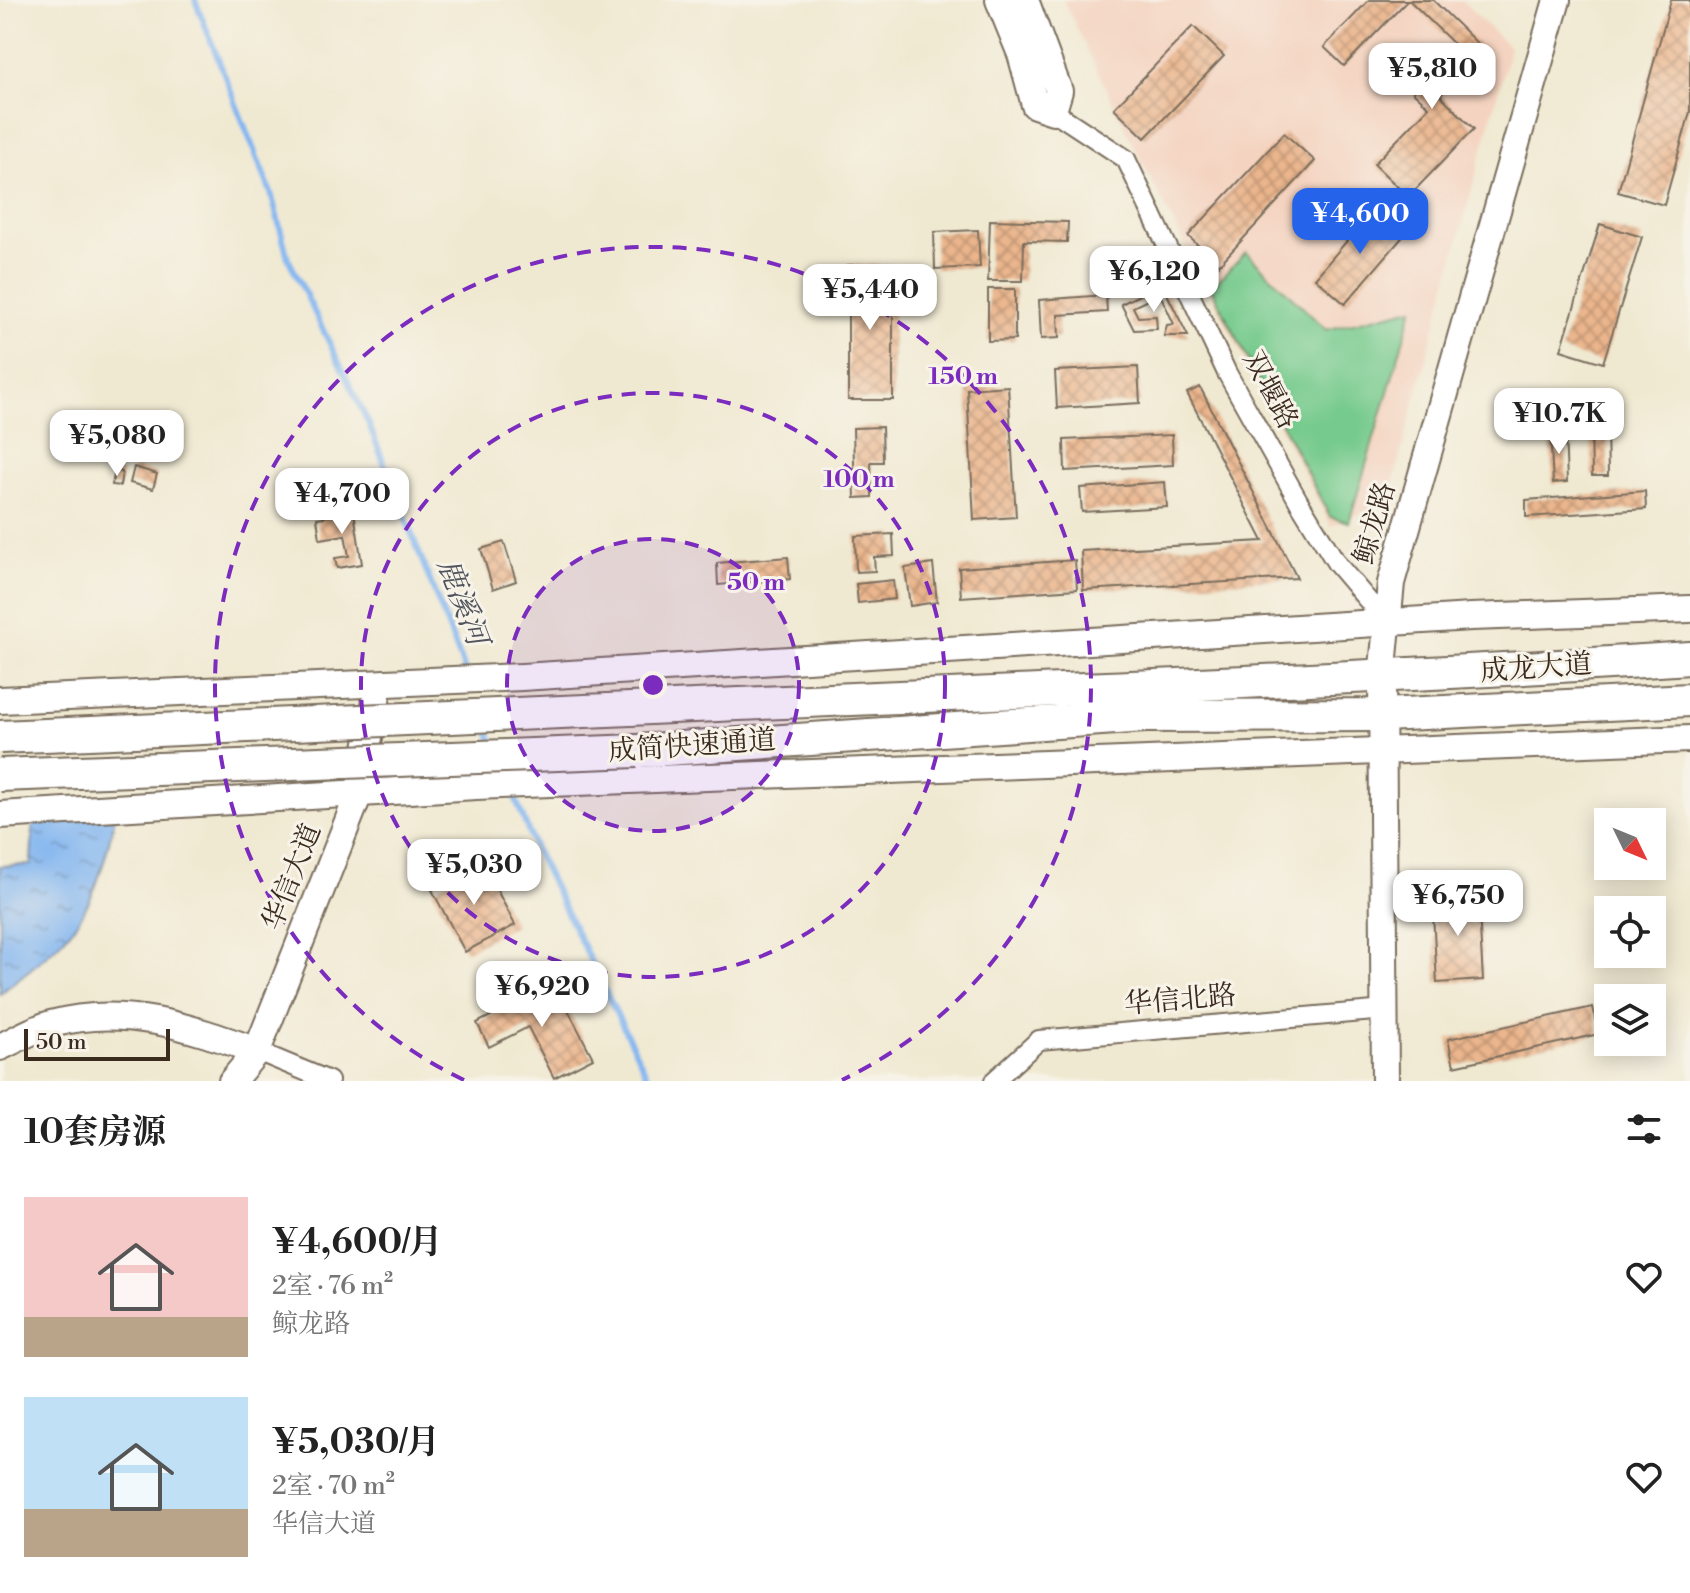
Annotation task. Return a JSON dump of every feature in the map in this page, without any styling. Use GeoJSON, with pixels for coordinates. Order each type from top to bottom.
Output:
{"type":"FeatureCollection","features":[{"type":"Feature","properties":{"kind":"highway","name":"成龙大道"},"geometry":{"type":"LineString","coordinates":[[1382,678],[1690,658]]}},
{"type":"Feature","properties":{"kind":"highway","name":"成简快速通道"},"geometry":{"type":"LineString","coordinates":[[0,737],[1136,685],[1382,678]]}},
{"type":"Feature","properties":{"kind":"highway","name":"成龙大道"},"geometry":{"type":"LineString","coordinates":[[1384,715],[1690,700]]}},
{"type":"Feature","properties":{"kind":"highway","name":"成简快速通道"},"geometry":{"type":"LineString","coordinates":[[0,775],[637,751],[1145,716],[1384,715]]}},
{"type":"Feature","properties":{"kind":"street"},"geometry":{"type":"LineString","coordinates":[[999,0],[1021,54],[1035,105],[1053,111],[1059,91],[1025,0]]}},
{"type":"Feature","properties":{"kind":"street","name":"鲸龙路"},"geometry":{"type":"LineString","coordinates":[[1385,1081],[1382,678],[1391,583],[1557,0]]}},
{"type":"Feature","properties":{"kind":"street","name":"双堰路"},"geometry":{"type":"LineString","coordinates":[[1053,111],[1126,159],[1227,373],[1299,502],[1337,564],[1387,623]]}},
{"type":"Feature","properties":{"kind":"street"},"geometry":{"type":"LineString","coordinates":[[0,700],[522,677],[1387,623],[1690,609]]}},
{"type":"Feature","properties":{"kind":"street","name":"华信大道"},"geometry":{"type":"LineString","coordinates":[[232,1081],[257,1051],[358,796],[379,684]]}},
{"type":"Feature","properties":{"kind":"street"},"geometry":{"type":"LineString","coordinates":[[0,815],[358,796],[476,786],[1690,739]]}},
{"type":"Feature","properties":{"kind":"street","name":"华信北路"},"geometry":{"type":"LineString","coordinates":[[994,1081],[1039,1040],[1386,1010]]}},
{"type":"Feature","properties":{"kind":"street"},"geometry":{"type":"LineString","coordinates":[[0,1047],[51,1024],[117,1014],[177,1023],[329,1081]]}},
{"type":"Feature","properties":{"kind":"shaded area"},"geometry":{"type":"Polygon","coordinates":[[[1063,0],[1461,0],[1510,48],[1388,501],[1331,526],[1142,162],[1063,0]]]}},
{"type":"Feature","properties":{"kind":"green space"},"geometry":{"type":"Polygon","coordinates":[[[1246,252],[1326,330],[1413,308],[1349,522],[1330,517],[1211,288],[1246,252]]]}},
{"type":"Feature","properties":{"kind":"water"},"geometry":{"type":"Polygon","coordinates":[[[115,817],[96,885],[77,922],[51,951],[0,994],[0,866],[31,865],[33,822],[115,817]]]}},
{"type":"Feature","properties":{"kind":"building"},"geometry":{"type":"Polygon","coordinates":[[[1369,0],[1408,0],[1344,66],[1324,47],[1369,0]]]}},
{"type":"Feature","properties":{"kind":"building"},"geometry":{"type":"Polygon","coordinates":[[[1409,0],[1433,0],[1484,50],[1440,95],[1474,129],[1408,197],[1374,164],[1429,107],[1413,92],[1457,47],[1409,0]]]}},
{"type":"Feature","properties":{"kind":"building"},"geometry":{"type":"Polygon","coordinates":[[[1671,0],[1690,0],[1690,112],[1664,205],[1618,192],[1671,0]]]}},
{"type":"Feature","properties":{"kind":"building"},"geometry":{"type":"Polygon","coordinates":[[[1193,26],[1224,56],[1145,138],[1114,108],[1193,26]]]}},
{"type":"Feature","properties":{"kind":"building"},"geometry":{"type":"Polygon","coordinates":[[[1284,133],[1315,161],[1219,265],[1188,236],[1284,133]]]}},
{"type":"Feature","properties":{"kind":"building"},"geometry":{"type":"Polygon","coordinates":[[[1376,207],[1406,233],[1345,304],[1315,278],[1376,207]]]}},
{"type":"Feature","properties":{"kind":"building"},"geometry":{"type":"Polygon","coordinates":[[[990,220],[1068,222],[1067,242],[1024,241],[1023,281],[988,281],[990,220]]]}},
{"type":"Feature","properties":{"kind":"building"},"geometry":{"type":"Polygon","coordinates":[[[1600,224],[1642,237],[1603,363],[1561,350],[1600,224]]]}},
{"type":"Feature","properties":{"kind":"building"},"geometry":{"type":"Polygon","coordinates":[[[978,230],[980,267],[935,269],[934,232],[978,230]]]}},
{"type":"Feature","properties":{"kind":"building"},"geometry":{"type":"Polygon","coordinates":[[[848,265],[893,265],[893,400],[848,400],[848,265]]]}},
{"type":"Feature","properties":{"kind":"building"},"geometry":{"type":"Polygon","coordinates":[[[1162,284],[1188,336],[1164,336],[1167,325],[1174,324],[1160,294],[1133,307],[1138,317],[1156,316],[1157,329],[1134,330],[1121,304],[1162,284]]]}},
{"type":"Feature","properties":{"kind":"building"},"geometry":{"type":"Polygon","coordinates":[[[988,289],[1015,289],[1015,340],[988,341],[988,289]]]}},
{"type":"Feature","properties":{"kind":"building"},"geometry":{"type":"Polygon","coordinates":[[[1106,295],[1107,312],[1058,315],[1059,338],[1041,339],[1039,300],[1106,295]]]}},
{"type":"Feature","properties":{"kind":"building"},"geometry":{"type":"Polygon","coordinates":[[[1138,367],[1140,403],[1057,408],[1055,371],[1138,367]]]}},
{"type":"Feature","properties":{"kind":"building"},"geometry":{"type":"Polygon","coordinates":[[[1008,386],[1016,517],[974,520],[967,389],[1008,386]]]}},
{"type":"Feature","properties":{"kind":"building"},"geometry":{"type":"Polygon","coordinates":[[[1200,387],[1297,578],[1083,590],[1081,551],[1263,541],[1187,393],[1200,387]]]}},
{"type":"Feature","properties":{"kind":"building"},"geometry":{"type":"Polygon","coordinates":[[[1591,425],[1607,425],[1608,476],[1592,476],[1591,425]]]}},
{"type":"Feature","properties":{"kind":"building"},"geometry":{"type":"Polygon","coordinates":[[[882,427],[883,462],[871,462],[872,497],[855,498],[853,428],[882,427]]]}},
{"type":"Feature","properties":{"kind":"building"},"geometry":{"type":"Polygon","coordinates":[[[1565,430],[1567,482],[1553,483],[1550,431],[1565,430]]]}},
{"type":"Feature","properties":{"kind":"building"},"geometry":{"type":"Polygon","coordinates":[[[1172,435],[1173,465],[1065,471],[1064,440],[1172,435]]]}},
{"type":"Feature","properties":{"kind":"building"},"geometry":{"type":"Polygon","coordinates":[[[134,467],[157,474],[153,489],[130,483],[134,467]]]}},
{"type":"Feature","properties":{"kind":"building"},"geometry":{"type":"Polygon","coordinates":[[[115,470],[122,472],[120,486],[112,485],[115,470]]]}},
{"type":"Feature","properties":{"kind":"building"},"geometry":{"type":"Polygon","coordinates":[[[1165,482],[1167,507],[1082,512],[1080,488],[1165,482]]]}},
{"type":"Feature","properties":{"kind":"building"},"geometry":{"type":"Polygon","coordinates":[[[1645,491],[1646,509],[1526,517],[1526,500],[1645,491]]]}},
{"type":"Feature","properties":{"kind":"building"},"geometry":{"type":"Polygon","coordinates":[[[354,512],[362,564],[337,568],[335,558],[349,556],[345,535],[320,539],[317,518],[354,512]]]}},
{"type":"Feature","properties":{"kind":"building"},"geometry":{"type":"Polygon","coordinates":[[[893,534],[894,556],[874,557],[875,571],[856,572],[855,536],[893,534]]]}},
{"type":"Feature","properties":{"kind":"building"},"geometry":{"type":"Polygon","coordinates":[[[504,542],[516,581],[493,589],[481,549],[504,542]]]}},
{"type":"Feature","properties":{"kind":"building"},"geometry":{"type":"Polygon","coordinates":[[[788,557],[790,579],[718,585],[717,563],[788,557]]]}},
{"type":"Feature","properties":{"kind":"building"},"geometry":{"type":"Polygon","coordinates":[[[1075,560],[1077,589],[961,597],[959,568],[1075,560]]]}},
{"type":"Feature","properties":{"kind":"building"},"geometry":{"type":"Polygon","coordinates":[[[933,564],[937,602],[910,606],[905,568],[933,564]]]}},
{"type":"Feature","properties":{"kind":"building"},"geometry":{"type":"Polygon","coordinates":[[[893,580],[895,599],[858,603],[856,584],[893,580]]]}},
{"type":"Feature","properties":{"kind":"building"},"geometry":{"type":"Polygon","coordinates":[[[483,863],[515,925],[465,952],[432,890],[483,863]]]}},
{"type":"Feature","properties":{"kind":"building"},"geometry":{"type":"Polygon","coordinates":[[[1478,894],[1483,980],[1437,983],[1432,897],[1478,894]]]}},
{"type":"Feature","properties":{"kind":"building"},"geometry":{"type":"Polygon","coordinates":[[[554,983],[593,1058],[554,1078],[528,1027],[489,1047],[477,1023],[554,983]]]}},
{"type":"Feature","properties":{"kind":"building"},"geometry":{"type":"Polygon","coordinates":[[[1593,1007],[1594,1012],[1594,1035],[1454,1066],[1448,1039],[1593,1007]]]}},
{"type":"Feature","properties":{"kind":"waterway","name":"鹿溪河"},"geometry":{"type":"LineString","coordinates":[[195,0],[271,193],[288,258],[368,422],[466,673]]}},
{"type":"Feature","properties":{"kind":"waterway","name":"鹿溪河"},"geometry":{"type":"LineString","coordinates":[[486,725],[496,748]]}},
{"type":"Feature","properties":{"kind":"waterway","name":"鹿溪河"},"geometry":{"type":"LineString","coordinates":[[513,792],[536,851],[650,1081]]}}]}
